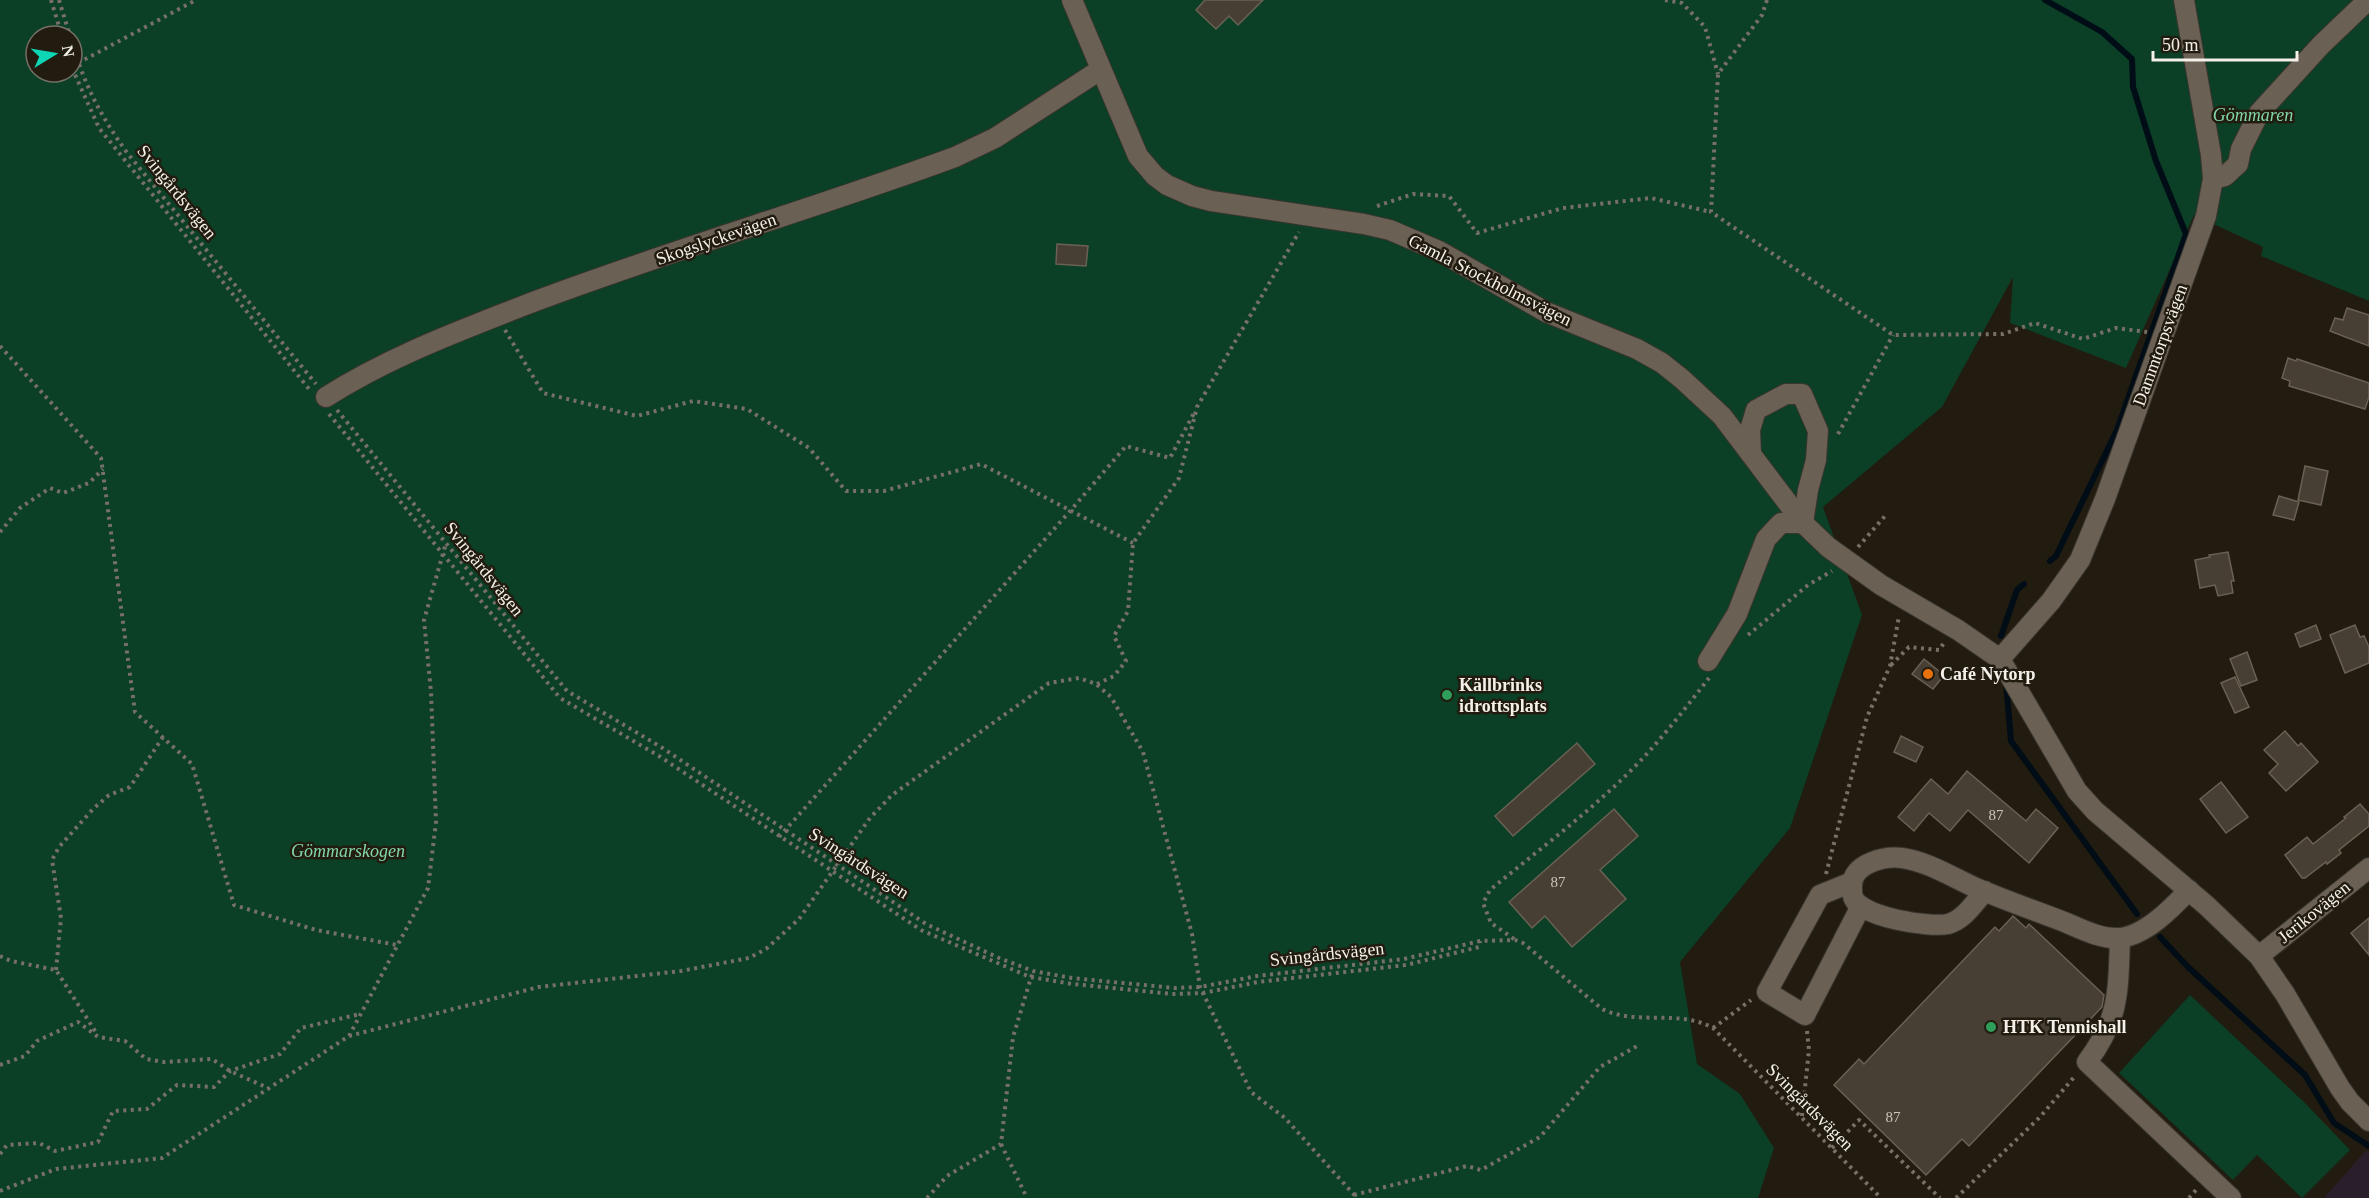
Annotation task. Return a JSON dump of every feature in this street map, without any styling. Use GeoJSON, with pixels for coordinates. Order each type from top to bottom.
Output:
{"type":"FeatureCollection","features":[{"type":"Feature","properties":{"kind":"street","name":"Gamla Stockholmsvägen"},"geometry":{"type":"LineString","coordinates":[[1072,0],[1131,144],[1145,167],[1155,176],[1191,196],[1211,201],[1390,230],[1439,251],[1546,312],[1637,349],[1662,363],[1698,394],[1722,416],[1803,523],[1828,547],[1881,585],[1955,628],[2000,659],[2077,791],[2095,811],[2188,890],[2259,956],[2285,994],[2340,1088],[2350,1102],[2369,1120]]}},
{"type":"Feature","properties":{"kind":"street","name":"Dammtorpsvägen"},"geometry":{"type":"LineString","coordinates":[[2000,659],[2051,600],[2080,560],[2105,499],[2206,216],[2213,179],[2211,155],[2184,0]]}},
{"type":"Feature","properties":{"kind":"street"},"geometry":{"type":"LineString","coordinates":[[2213,179],[2225,176],[2238,164],[2241,149],[2259,112],[2321,45],[2368,0]]}},
{"type":"Feature","properties":{"kind":"street","name":"Skogslyckevägen"},"geometry":{"type":"LineString","coordinates":[[322,400],[382,364],[569,288],[955,157],[995,138],[1100,70]]}},
{"type":"Feature","properties":{"kind":"street"},"geometry":{"type":"LineString","coordinates":[[1709,669],[1737,614],[1766,539],[1781,523],[1803,523],[1818,431],[1802,394],[1786,394],[1756,410],[1750,430],[1751,454]]}},
{"type":"Feature","properties":{"kind":"street"},"geometry":{"type":"LineString","coordinates":[[1985,891],[1961,917],[1948,924],[1923,924],[1872,913],[1860,906],[1853,898],[1852,882],[1865,865],[1887,858],[1914,860],[1985,891],[2090,932],[2120,938],[2133,934],[2162,918],[2188,890]]}},
{"type":"Feature","properties":{"kind":"street","name":"Jerikovägen"},"geometry":{"type":"LineString","coordinates":[[2259,956],[2369,868]]}},
{"type":"Feature","properties":{"kind":"street"},"geometry":{"type":"LineString","coordinates":[[1852,882],[1820,895],[1767,992],[1805,1016],[1860,906]]}},
{"type":"Feature","properties":{"kind":"street"},"geometry":{"type":"LineString","coordinates":[[2120,938],[2115,1010],[2103,1041],[2086,1062],[2230,1198]]}},
{"type":"Feature","properties":{"kind":"path"},"geometry":{"type":"LineString","coordinates":[[51,0],[58,24]]}},
{"type":"Feature","properties":{"kind":"path"},"geometry":{"type":"LineString","coordinates":[[59,0],[66,24]]}},
{"type":"Feature","properties":{"kind":"path"},"geometry":{"type":"LineString","coordinates":[[84,60],[196,0]]}},
{"type":"Feature","properties":{"kind":"path"},"geometry":{"type":"LineString","coordinates":[[1665,0],[1682,3],[1706,27],[1718,74],[1711,212]]}},
{"type":"Feature","properties":{"kind":"path"},"geometry":{"type":"LineString","coordinates":[[1718,74],[1762,15],[1767,0]]}},
{"type":"Feature","properties":{"kind":"path","name":"Svingårdsvägen"},"geometry":{"type":"LineString","coordinates":[[84,77],[103,121],[135,163],[322,400],[446,543],[567,691],[661,747],[927,924],[1033,971],[1072,978],[1174,988],[1200,987],[1257,976],[1404,959],[1480,940],[1515,940],[1523,943],[1611,1014],[1695,1020],[1713,1028],[1881,1198]]}},
{"type":"Feature","properties":{"kind":"path"},"geometry":{"type":"LineString","coordinates":[[79,84],[99,128],[111,145],[322,400],[442,554],[560,698],[659,756],[921,930],[1030,977],[1073,984],[1172,994],[1203,993],[1258,982],[1406,965],[1479,947],[1480,940]]}},
{"type":"Feature","properties":{"kind":"path"},"geometry":{"type":"LineString","coordinates":[[1370,205],[1380,206],[1413,194],[1449,196],[1477,233],[1563,208],[1651,198],[1711,212],[1893,335],[2003,334],[2035,322],[2083,339],[2116,328],[2164,334]]}},
{"type":"Feature","properties":{"kind":"path"},"geometry":{"type":"LineString","coordinates":[[779,837],[1126,446],[1170,458],[1197,407],[1309,216]]}},
{"type":"Feature","properties":{"kind":"path"},"geometry":{"type":"LineString","coordinates":[[497,316],[543,393],[637,416],[693,401],[747,409],[808,448],[846,491],[884,491],[981,464],[1133,543]]}},
{"type":"Feature","properties":{"kind":"path"},"geometry":{"type":"LineString","coordinates":[[1817,448],[1839,433],[1893,335]]}},
{"type":"Feature","properties":{"kind":"path"},"geometry":{"type":"LineString","coordinates":[[0,346],[101,458],[135,712],[192,764],[234,905],[316,930],[397,945]]}},
{"type":"Feature","properties":{"kind":"path"},"geometry":{"type":"LineString","coordinates":[[1096,684],[1114,676],[1126,661],[1114,636],[1128,611],[1133,543],[1179,478],[1197,407]]}},
{"type":"Feature","properties":{"kind":"path"},"geometry":{"type":"LineString","coordinates":[[0,532],[20,508],[50,488],[63,493],[89,483],[103,470]]}},
{"type":"Feature","properties":{"kind":"path"},"geometry":{"type":"LineString","coordinates":[[1744,638],[1808,585],[1850,563],[1863,539],[1885,516]]}},
{"type":"Feature","properties":{"kind":"path"},"geometry":{"type":"LineString","coordinates":[[349,1036],[428,888],[436,822],[431,692],[424,620],[446,543]]}},
{"type":"Feature","properties":{"kind":"path"},"geometry":{"type":"LineString","coordinates":[[1820,895],[1867,717],[1890,666],[1903,597]]}},
{"type":"Feature","properties":{"kind":"path"},"geometry":{"type":"LineString","coordinates":[[1890,666],[1909,647],[1939,650],[1955,628]]}},
{"type":"Feature","properties":{"kind":"path"},"geometry":{"type":"LineString","coordinates":[[1515,940],[1491,923],[1483,903],[1490,890],[1575,821],[1643,758],[1681,715],[1709,669]]}},
{"type":"Feature","properties":{"kind":"path"},"geometry":{"type":"LineString","coordinates":[[0,1191],[56,1169],[162,1158],[349,1036],[392,1027],[539,987],[681,971],[749,958],[766,949],[799,919],[870,818],[892,795],[1049,683],[1079,678],[1096,684],[1111,697],[1143,752],[1192,934],[1200,987],[1251,1092],[1285,1118],[1355,1196],[1467,1166],[1481,1170],[1540,1137],[1599,1067],[1638,1044]]}},
{"type":"Feature","properties":{"kind":"path"},"geometry":{"type":"LineString","coordinates":[[98,1037],[56,970],[61,918],[52,860],[59,847],[93,809],[109,795],[130,787],[163,737]]}},
{"type":"Feature","properties":{"kind":"path"},"geometry":{"type":"LineString","coordinates":[[0,956],[11,961],[56,970]]}},
{"type":"Feature","properties":{"kind":"path"},"geometry":{"type":"LineString","coordinates":[[1027,1198],[1000,1144],[1013,1037],[1033,971]]}},
{"type":"Feature","properties":{"kind":"path"},"geometry":{"type":"LineString","coordinates":[[1713,1028],[1767,992]]}},
{"type":"Feature","properties":{"kind":"path"},"geometry":{"type":"LineString","coordinates":[[0,1154],[7,1145],[39,1143],[55,1151],[98,1142],[113,1111],[147,1109],[177,1085],[214,1087],[230,1071],[280,1054],[301,1028],[361,1014]]}},
{"type":"Feature","properties":{"kind":"path"},"geometry":{"type":"LineString","coordinates":[[1802,1117],[1809,1050],[1805,1016]]}},
{"type":"Feature","properties":{"kind":"path"},"geometry":{"type":"LineString","coordinates":[[0,1065],[25,1056],[37,1041],[78,1022],[98,1037],[125,1041],[146,1059],[164,1062],[212,1059],[230,1071],[269,1089]]}},
{"type":"Feature","properties":{"kind":"path"},"geometry":{"type":"LineString","coordinates":[[1956,1198],[2040,1117],[2086,1062]]}},
{"type":"Feature","properties":{"kind":"path"},"geometry":{"type":"LineString","coordinates":[[1832,1148],[1859,1120],[1940,1198]]}},
{"type":"Feature","properties":{"kind":"path"},"geometry":{"type":"LineString","coordinates":[[927,1198],[947,1176],[1000,1144]]}},
{"type":"Feature","properties":{"kind":"shaded area"},"geometry":{"type":"Polygon","coordinates":[[[2366,1150],[2369,1152],[2369,1198],[2324,1198],[2366,1150]]]}},
{"type":"Feature","properties":{"kind":"green space","name":"Gömmarskogen"},"geometry":{"type":"Polygon","coordinates":[[[0,0],[2369,0],[2369,301],[2261,256],[2263,247],[2194,215],[2126,368],[2010,323],[2013,277],[1942,407],[1823,507],[1862,615],[1790,828],[1680,962],[1697,1064],[1740,1094],[1774,1148],[1758,1198],[0,1198],[0,0]]]}},
{"type":"Feature","properties":{"kind":"green space"},"geometry":{"type":"Polygon","coordinates":[[[2190,995],[2305,1103],[2350,1150],[2302,1198],[2257,1155],[2233,1180],[2119,1073],[2190,995]]]}},
{"type":"Feature","properties":{"kind":"building"},"geometry":{"type":"Polygon","coordinates":[[[1205,0],[1263,0],[1238,25],[1229,16],[1216,29],[1196,10],[1205,0]]]}},
{"type":"Feature","properties":{"kind":"building"},"geometry":{"type":"Polygon","coordinates":[[[1057,244],[1088,246],[1086,266],[1056,264],[1057,244]]]}},
{"type":"Feature","properties":{"kind":"building"},"geometry":{"type":"Polygon","coordinates":[[[2347,308],[2369,315],[2369,346],[2330,331],[2335,318],[2343,320],[2347,308]]]}},
{"type":"Feature","properties":{"kind":"building"},"geometry":{"type":"Polygon","coordinates":[[[2288,358],[2369,383],[2369,397],[2365,409],[2289,386],[2290,381],[2282,378],[2288,358]]]}},
{"type":"Feature","properties":{"kind":"building"},"geometry":{"type":"Polygon","coordinates":[[[2305,466],[2328,471],[2321,505],[2298,500],[2305,466]]]}},
{"type":"Feature","properties":{"kind":"building"},"geometry":{"type":"Polygon","coordinates":[[[2279,496],[2299,502],[2294,520],[2273,515],[2279,496]]]}},
{"type":"Feature","properties":{"kind":"building"},"geometry":{"type":"Polygon","coordinates":[[[2228,552],[2234,581],[2231,581],[2233,593],[2218,596],[2215,585],[2200,588],[2195,560],[2228,552]]]}},
{"type":"Feature","properties":{"kind":"building"},"geometry":{"type":"Polygon","coordinates":[[[2316,625],[2321,639],[2300,647],[2295,634],[2316,625]]]}},
{"type":"Feature","properties":{"kind":"building"},"geometry":{"type":"Polygon","coordinates":[[[2355,625],[2360,637],[2364,636],[2369,647],[2369,663],[2345,673],[2330,635],[2355,625]]]}},
{"type":"Feature","properties":{"kind":"building"},"geometry":{"type":"Polygon","coordinates":[[[2247,652],[2257,680],[2241,686],[2230,659],[2247,652]]]}},
{"type":"Feature","properties":{"kind":"building","name":"Café Nytorp"},"geometry":{"type":"Polygon","coordinates":[[[1924,659],[1944,675],[1933,689],[1912,674],[1924,659]]]}},
{"type":"Feature","properties":{"kind":"building"},"geometry":{"type":"Polygon","coordinates":[[[2235,677],[2249,707],[2235,713],[2221,683],[2235,677]]]}},
{"type":"Feature","properties":{"kind":"building"},"geometry":{"type":"Polygon","coordinates":[[[2285,731],[2298,746],[2301,743],[2318,762],[2286,791],[2269,773],[2278,764],[2264,750],[2285,731]]]}},
{"type":"Feature","properties":{"kind":"building"},"geometry":{"type":"Polygon","coordinates":[[[1901,736],[1923,747],[1916,762],[1894,752],[1901,736]]]}},
{"type":"Feature","properties":{"kind":"building"},"geometry":{"type":"Polygon","coordinates":[[[1577,743],[1595,764],[1513,836],[1495,816],[1577,743]]]}},
{"type":"Feature","properties":{"kind":"building"},"geometry":{"type":"Polygon","coordinates":[[[1967,771],[2026,821],[2036,809],[2058,828],[2029,863],[1968,810],[1950,831],[1929,813],[1914,831],[1898,817],[1931,779],[1948,794],[1967,771]]]}},
{"type":"Feature","properties":{"kind":"building"},"geometry":{"type":"Polygon","coordinates":[[[2221,782],[2248,817],[2226,833],[2200,799],[2221,782]]]}},
{"type":"Feature","properties":{"kind":"building"},"geometry":{"type":"Polygon","coordinates":[[[2360,804],[2369,814],[2369,826],[2339,850],[2341,853],[2327,864],[2326,862],[2302,878],[2285,855],[2307,837],[2313,844],[2360,804]]]}},
{"type":"Feature","properties":{"kind":"building"},"geometry":{"type":"Polygon","coordinates":[[[1614,809],[1638,836],[1600,870],[1626,899],[1572,947],[1545,916],[1532,928],[1509,902],[1614,809]]]}},
{"type":"Feature","properties":{"kind":"building","name":"HTK Tennishall"},"geometry":{"type":"Polygon","coordinates":[[[2013,916],[2026,928],[2029,924],[2104,995],[2102,1007],[1969,1146],[1962,1139],[1926,1175],[1834,1085],[1859,1059],[1864,1064],[1995,927],[1999,931],[2013,916]]]}},
{"type":"Feature","properties":{"kind":"building"},"geometry":{"type":"Polygon","coordinates":[[[2369,918],[2369,955],[2351,933],[2369,918]]]}},
{"type":"Feature","properties":{"kind":"waterway"},"geometry":{"type":"LineString","coordinates":[[2045,0],[2102,32],[2132,59],[2133,87],[2156,161],[2186,234],[2117,430],[2056,556],[2050,561]]}},
{"type":"Feature","properties":{"kind":"waterway"},"geometry":{"type":"LineString","coordinates":[[2001,636],[2017,590],[2024,584]]}},
{"type":"Feature","properties":{"kind":"waterway"},"geometry":{"type":"LineString","coordinates":[[2006,682],[2011,741],[2137,914]]}},
{"type":"Feature","properties":{"kind":"waterway"},"geometry":{"type":"LineString","coordinates":[[2160,937],[2187,966],[2305,1075],[2334,1123],[2369,1146]]}},
{"type":"Feature","properties":{"kind":"place","name":"Café Nytorp"},"geometry":{"type":"Point","coordinates":[1928,674]}},
{"type":"Feature","properties":{"kind":"place","name":"Källbrinks idrottsplats"},"geometry":{"type":"Point","coordinates":[1447,695]}},
{"type":"Feature","properties":{"kind":"place","name":"HTK Tennishall"},"geometry":{"type":"Point","coordinates":[1991,1027]}},
{"type":"Feature","properties":{"kind":"park label","name":"Gömmaren"},"geometry":{"type":"Point","coordinates":[2253,115]}}]}
